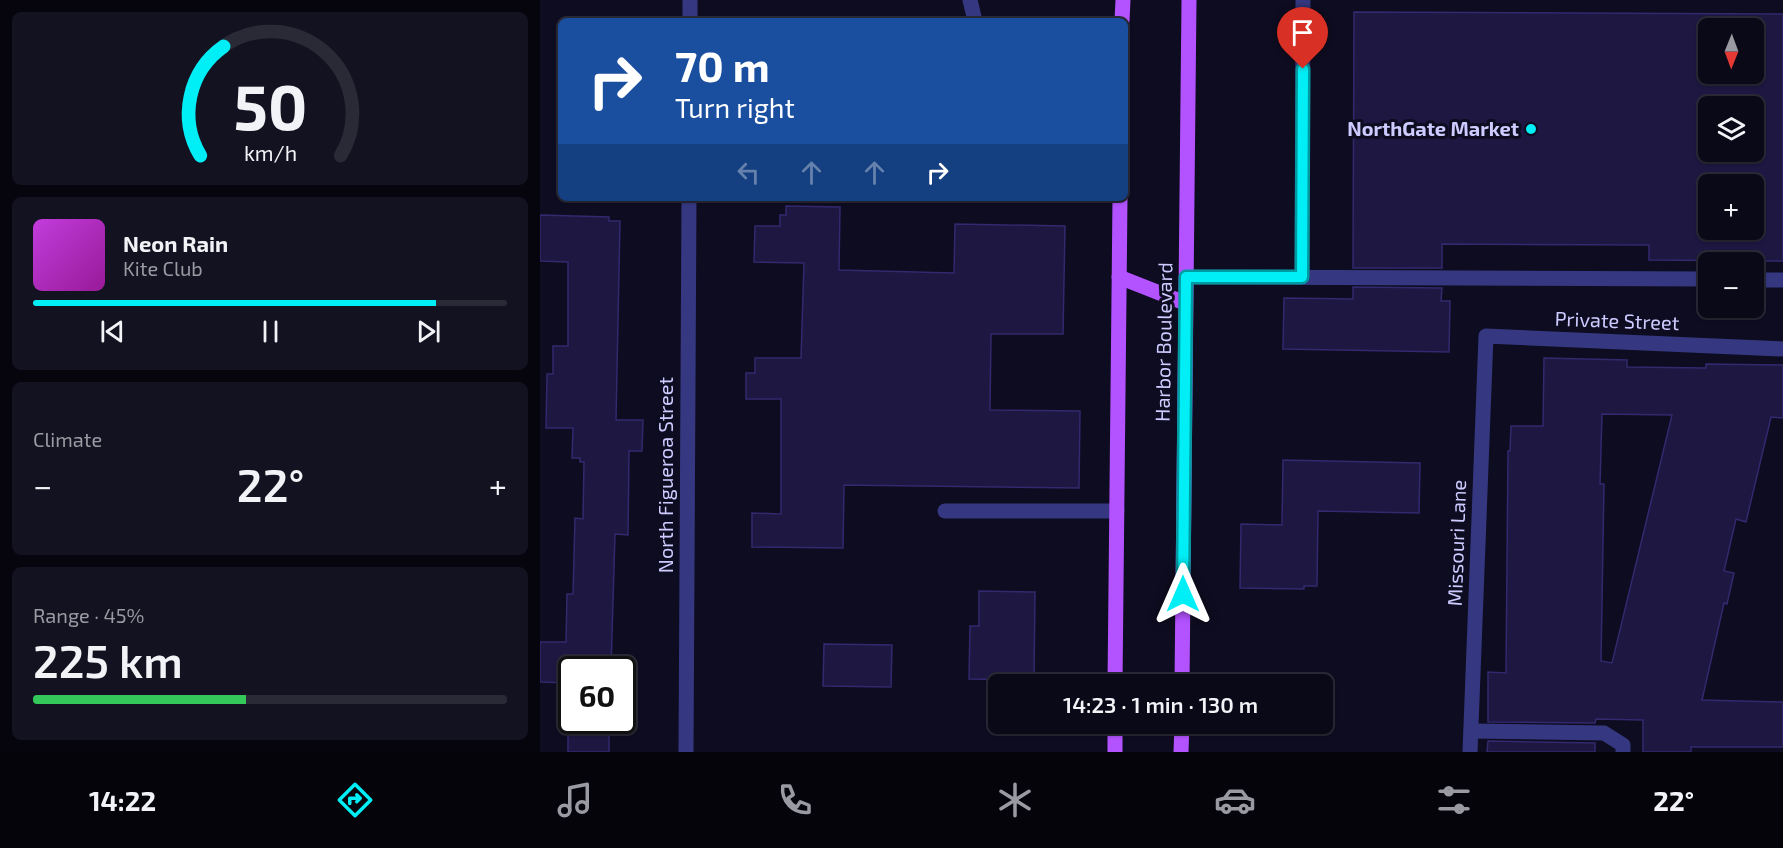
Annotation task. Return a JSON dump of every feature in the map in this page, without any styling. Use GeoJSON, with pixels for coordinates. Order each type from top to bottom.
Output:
{"type":"FeatureCollection","features":[{"type":"Feature","properties":{"kind":"main road"},"geometry":{"type":"LineString","coordinates":[[1122,0],[1122,18]]}},
{"type":"Feature","properties":{"kind":"main road","name":"Harbor Boulevard"},"geometry":{"type":"LineString","coordinates":[[1182,674],[1189,0]]}},
{"type":"Feature","properties":{"kind":"main road"},"geometry":{"type":"LineString","coordinates":[[1115,674],[1120,201]]}},
{"type":"Feature","properties":{"kind":"main road"},"geometry":{"type":"LineString","coordinates":[[1119,277],[1185,303]]}},
{"type":"Feature","properties":{"kind":"main road"},"geometry":{"type":"LineString","coordinates":[[1115,734],[1115,752]]}},
{"type":"Feature","properties":{"kind":"main road"},"geometry":{"type":"LineString","coordinates":[[1181,752],[1182,734]]}},
{"type":"Feature","properties":{"kind":"street"},"geometry":{"type":"LineString","coordinates":[[690,0],[690,18]]}},
{"type":"Feature","properties":{"kind":"street"},"geometry":{"type":"LineString","coordinates":[[970,0],[974,18]]}},
{"type":"Feature","properties":{"kind":"street"},"geometry":{"type":"LineString","coordinates":[[1302,277],[1303,0]]}},
{"type":"Feature","properties":{"kind":"street","name":"North Figueroa Street"},"geometry":{"type":"LineString","coordinates":[[686,752],[689,201]]}},
{"type":"Feature","properties":{"kind":"street"},"geometry":{"type":"LineString","coordinates":[[1186,277],[1698,279]]}},
{"type":"Feature","properties":{"kind":"street"},"geometry":{"type":"LineString","coordinates":[[1764,280],[1783,280]]}},
{"type":"Feature","properties":{"kind":"street","name":"Private Street"},"geometry":{"type":"LineString","coordinates":[[1486,336],[1783,349]]}},
{"type":"Feature","properties":{"kind":"street","name":"Missouri Lane"},"geometry":{"type":"LineString","coordinates":[[1470,752],[1486,336]]}},
{"type":"Feature","properties":{"kind":"street"},"geometry":{"type":"LineString","coordinates":[[945,511],[1117,511]]}},
{"type":"Feature","properties":{"kind":"street"},"geometry":{"type":"LineString","coordinates":[[1471,731],[1604,733],[1623,745],[1623,752]]}},
{"type":"Feature","properties":{"kind":"building","name":"NorthGate Market"},"geometry":{"type":"Polygon","coordinates":[[[1354,12],[1783,14],[1783,261],[1764,261],[1764,252],[1698,252],[1698,260],[1649,260],[1649,245],[1442,244],[1442,268],[1353,268],[1354,12]]]}},
{"type":"Feature","properties":{"kind":"building"},"geometry":{"type":"Polygon","coordinates":[[[786,206],[840,207],[839,270],[954,273],[955,224],[1065,226],[1063,334],[991,334],[990,410],[1080,411],[1079,488],[844,485],[843,548],[752,547],[752,513],[781,514],[781,399],[746,399],[746,373],[755,373],[755,358],[801,358],[804,263],[754,262],[755,226],[780,226],[780,215],[786,215],[786,206]]]}},
{"type":"Feature","properties":{"kind":"building"},"geometry":{"type":"Polygon","coordinates":[[[540,215],[609,217],[609,221],[620,221],[616,420],[643,420],[642,451],[629,451],[628,535],[615,534],[611,656],[558,656],[558,683],[540,682],[540,642],[566,642],[567,594],[573,594],[575,518],[583,519],[584,462],[580,462],[580,458],[572,458],[573,428],[546,428],[547,374],[553,374],[553,346],[568,346],[568,262],[540,261],[540,215]]]}},
{"type":"Feature","properties":{"kind":"building"},"geometry":{"type":"Polygon","coordinates":[[[1353,287],[1442,288],[1441,301],[1450,301],[1449,352],[1283,349],[1284,298],[1353,299],[1353,287]]]}},
{"type":"Feature","properties":{"kind":"building"},"geometry":{"type":"Polygon","coordinates":[[[1544,358],[1627,360],[1627,367],[1706,368],[1706,364],[1783,365],[1783,418],[1771,417],[1746,522],[1736,519],[1724,571],[1734,573],[1727,604],[1724,603],[1702,700],[1783,702],[1783,747],[1691,747],[1691,752],[1643,752],[1643,720],[1596,719],[1595,723],[1488,722],[1488,672],[1506,673],[1508,451],[1510,451],[1511,426],[1543,426],[1544,358]],[[1602,414],[1600,484],[1604,484],[1601,661],[1612,663],[1672,415],[1602,414]]]}},
{"type":"Feature","properties":{"kind":"building"},"geometry":{"type":"Polygon","coordinates":[[[1283,460],[1420,463],[1419,513],[1318,511],[1317,586],[1304,586],[1304,589],[1240,588],[1241,524],[1282,525],[1283,460]]]}},
{"type":"Feature","properties":{"kind":"building"},"geometry":{"type":"Polygon","coordinates":[[[979,591],[1035,592],[1034,674],[988,674],[988,679],[969,679],[970,626],[979,626],[979,591]]]}},
{"type":"Feature","properties":{"kind":"building"},"geometry":{"type":"Polygon","coordinates":[[[824,644],[892,645],[891,687],[823,686],[824,644]]]}},
{"type":"Feature","properties":{"kind":"building"},"geometry":{"type":"Polygon","coordinates":[[[568,734],[609,734],[609,752],[568,752],[568,734]]]}},
{"type":"Feature","properties":{"kind":"building"},"geometry":{"type":"Polygon","coordinates":[[[1488,741],[1595,743],[1595,752],[1487,752],[1488,741]]]}},
{"type":"Feature","properties":{"kind":"place","name":"NorthGate Market"},"geometry":{"type":"Point","coordinates":[1531,129]}},
{"type":"Feature","properties":{"kind":"route"},"geometry":{"type":"LineString","coordinates":[[1183,594],[1186,277],[1302,277],[1303,69]]}}]}
